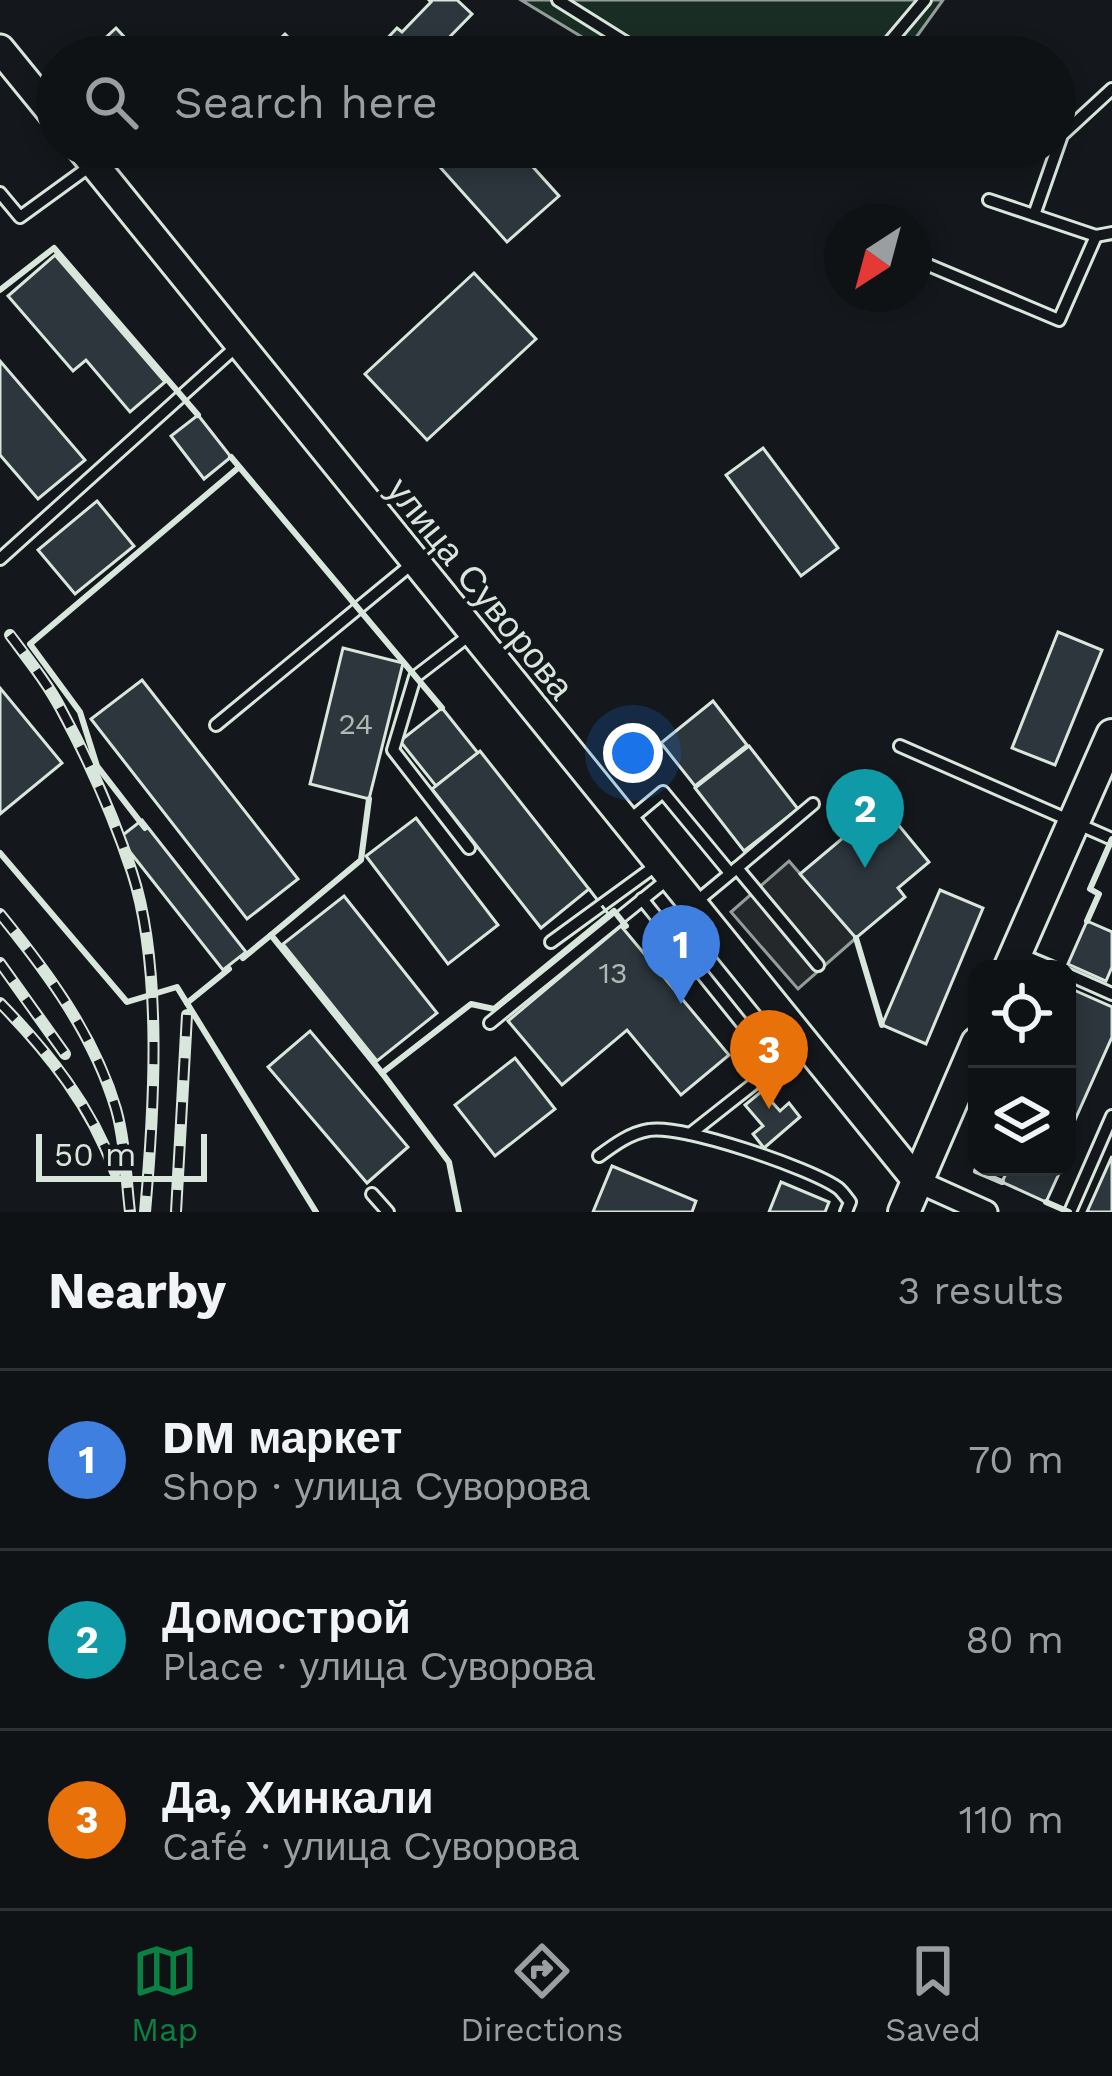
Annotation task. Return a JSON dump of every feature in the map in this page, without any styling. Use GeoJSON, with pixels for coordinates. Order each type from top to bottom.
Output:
{"type":"FeatureCollection","features":[{"type":"Feature","properties":{"kind":"main road"},"geometry":{"type":"LineString","coordinates":[[1013,960],[1112,736]]}},
{"type":"Feature","properties":{"kind":"main road"},"geometry":{"type":"LineString","coordinates":[[904,1212],[968,1063]]}},
{"type":"Feature","properties":{"kind":"street"},"geometry":{"type":"LineString","coordinates":[[0,49],[36,93]]}},
{"type":"Feature","properties":{"kind":"street","name":"улица Суворова"},"geometry":{"type":"LineString","coordinates":[[96,168],[916,1181],[986,1212]]}},
{"type":"Feature","properties":{"kind":"lane"},"geometry":{"type":"LineString","coordinates":[[558,0],[615,36]]}},
{"type":"Feature","properties":{"kind":"lane"},"geometry":{"type":"LineString","coordinates":[[895,36],[925,0]]}},
{"type":"Feature","properties":{"kind":"lane"},"geometry":{"type":"LineString","coordinates":[[1076,122],[1112,88]]}},
{"type":"Feature","properties":{"kind":"lane"},"geometry":{"type":"LineString","coordinates":[[0,193],[20,217],[74,168]]}},
{"type":"Feature","properties":{"kind":"lane"},"geometry":{"type":"LineString","coordinates":[[1034,215],[1050,168]]}},
{"type":"Feature","properties":{"kind":"lane"},"geometry":{"type":"LineString","coordinates":[[989,200],[1096,236],[1112,233]]}},
{"type":"Feature","properties":{"kind":"lane"},"geometry":{"type":"LineString","coordinates":[[932,267],[1059,320],[1096,236]]}},
{"type":"Feature","properties":{"kind":"lane"},"geometry":{"type":"LineString","coordinates":[[0,559],[237,346]]}},
{"type":"Feature","properties":{"kind":"lane"},"geometry":{"type":"LineString","coordinates":[[216,725],[413,563]]}},
{"type":"Feature","properties":{"kind":"lane"},"geometry":{"type":"LineString","coordinates":[[469,848],[393,750],[415,677],[471,634]]}},
{"type":"Feature","properties":{"kind":"lane"},"geometry":{"type":"LineString","coordinates":[[900,746],[1112,839]]}},
{"type":"Feature","properties":{"kind":"lane"},"geometry":{"type":"LineString","coordinates":[[627,822],[663,792],[818,965]]}},
{"type":"Feature","properties":{"kind":"lane"},"geometry":{"type":"LineString","coordinates":[[694,904],[813,804]]}},
{"type":"Feature","properties":{"kind":"lane"},"geometry":{"type":"LineString","coordinates":[[490,1023],[642,899],[666,869]]}},
{"type":"Feature","properties":{"kind":"lane"},"geometry":{"type":"LineString","coordinates":[[551,942],[666,869]]}},
{"type":"Feature","properties":{"kind":"lane"},"geometry":{"type":"LineString","coordinates":[[642,899],[776,1066]]}},
{"type":"Feature","properties":{"kind":"lane"},"geometry":{"type":"LineString","coordinates":[[1076,978],[1112,994]]}},
{"type":"Feature","properties":{"kind":"lane"},"geometry":{"type":"LineString","coordinates":[[690,1134],[806,1043]]}},
{"type":"Feature","properties":{"kind":"lane"},"geometry":{"type":"LineString","coordinates":[[1070,1212],[1112,1116]]}},
{"type":"Feature","properties":{"kind":"lane"},"geometry":{"type":"LineString","coordinates":[[599,1156],[646,1130],[671,1129],[764,1157],[840,1188],[850,1202],[846,1212]]}},
{"type":"Feature","properties":{"kind":"lane"},"geometry":{"type":"LineString","coordinates":[[372,1194],[388,1212]]}},
{"type":"Feature","properties":{"kind":"green space"},"geometry":{"type":"Polygon","coordinates":[[[521,0],[943,0],[917,36],[580,36],[521,0]]]}},
{"type":"Feature","properties":{"kind":"shaded area"},"geometry":{"type":"Polygon","coordinates":[[[789,861],[856,938],[798,989],[731,912],[789,861]]]}},
{"type":"Feature","properties":{"kind":"building"},"geometry":{"type":"Polygon","coordinates":[[[457,0],[472,14],[451,36],[390,36],[397,28],[402,32],[431,2],[457,0]]]}},
{"type":"Feature","properties":{"kind":"building"},"geometry":{"type":"Polygon","coordinates":[[[441,168],[534,168],[559,196],[507,242],[441,168]]]}},
{"type":"Feature","properties":{"kind":"building"},"geometry":{"type":"Polygon","coordinates":[[[55,255],[165,382],[130,412],[86,360],[73,371],[8,296],[55,255]]]}},
{"type":"Feature","properties":{"kind":"building"},"geometry":{"type":"Polygon","coordinates":[[[474,273],[536,339],[427,440],[365,374],[474,273]]]}},
{"type":"Feature","properties":{"kind":"building"},"geometry":{"type":"Polygon","coordinates":[[[0,361],[85,460],[38,499],[0,455],[0,361]]]}},
{"type":"Feature","properties":{"kind":"building"},"geometry":{"type":"Polygon","coordinates":[[[198,415],[231,457],[204,479],[171,436],[198,415]]]}},
{"type":"Feature","properties":{"kind":"building"},"geometry":{"type":"Polygon","coordinates":[[[763,448],[838,548],[801,576],[726,475],[763,448]]]}},
{"type":"Feature","properties":{"kind":"building"},"geometry":{"type":"Polygon","coordinates":[[[97,501],[134,546],[75,594],[38,550],[97,501]]]}},
{"type":"Feature","properties":{"kind":"building"},"geometry":{"type":"Polygon","coordinates":[[[1058,632],[1102,650],[1055,765],[1012,748],[1058,632]]]}},
{"type":"Feature","properties":{"kind":"building"},"geometry":{"type":"Polygon","coordinates":[[[343,648],[403,663],[369,799],[310,784],[343,648]]]}},
{"type":"Feature","properties":{"kind":"building"},"geometry":{"type":"Polygon","coordinates":[[[142,680],[298,879],[247,919],[91,719],[142,680]]]}},
{"type":"Feature","properties":{"kind":"building"},"geometry":{"type":"Polygon","coordinates":[[[0,688],[62,763],[0,814],[0,688]]]}},
{"type":"Feature","properties":{"kind":"building"},"geometry":{"type":"Polygon","coordinates":[[[713,701],[747,745],[695,786],[661,743],[713,701]]]}},
{"type":"Feature","properties":{"kind":"building"},"geometry":{"type":"Polygon","coordinates":[[[442,708],[478,753],[436,786],[400,741],[442,708]]]}},
{"type":"Feature","properties":{"kind":"building"},"geometry":{"type":"Polygon","coordinates":[[[749,746],[798,809],[744,851],[695,788],[749,746]]]}},
{"type":"Feature","properties":{"kind":"building"},"geometry":{"type":"Polygon","coordinates":[[[480,751],[589,889],[541,928],[432,789],[480,751]]]}},
{"type":"Feature","properties":{"kind":"building"},"geometry":{"type":"Polygon","coordinates":[[[882,805],[929,862],[898,888],[905,897],[856,938],[800,874],[882,805]]]}},
{"type":"Feature","properties":{"kind":"building"},"geometry":{"type":"Polygon","coordinates":[[[416,818],[498,925],[448,964],[366,856],[416,818]]]}},
{"type":"Feature","properties":{"kind":"building"},"geometry":{"type":"Polygon","coordinates":[[[142,820],[246,952],[223,970],[119,838],[142,820]]]}},
{"type":"Feature","properties":{"kind":"building"},"geometry":{"type":"Polygon","coordinates":[[[940,890],[983,908],[926,1044],[882,1025],[940,890]]]}},
{"type":"Feature","properties":{"kind":"building"},"geometry":{"type":"Polygon","coordinates":[[[344,896],[437,1013],[377,1061],[283,944],[344,896]]]}},
{"type":"Feature","properties":{"kind":"building"},"geometry":{"type":"Polygon","coordinates":[[[1087,921],[1112,932],[1112,967],[1106,981],[1070,960],[1087,921]]]}},
{"type":"Feature","properties":{"kind":"building"},"geometry":{"type":"Polygon","coordinates":[[[621,926],[729,1055],[681,1095],[627,1030],[562,1085],[508,1021],[621,926]]]}},
{"type":"Feature","properties":{"kind":"building"},"geometry":{"type":"Polygon","coordinates":[[[1076,991],[1112,1007],[1112,1037],[1076,1118],[1076,991]]]}},
{"type":"Feature","properties":{"kind":"building"},"geometry":{"type":"Polygon","coordinates":[[[310,1031],[408,1147],[367,1183],[268,1067],[310,1031]]]}},
{"type":"Feature","properties":{"kind":"building"},"geometry":{"type":"Polygon","coordinates":[[[515,1058],[555,1109],[495,1156],[455,1105],[515,1058]]]}},
{"type":"Feature","properties":{"kind":"building"},"geometry":{"type":"Polygon","coordinates":[[[762,1091],[780,1111],[789,1103],[800,1117],[764,1148],[753,1134],[763,1126],[745,1105],[762,1091]]]}},
{"type":"Feature","properties":{"kind":"building"},"geometry":{"type":"Polygon","coordinates":[[[1112,1156],[1112,1212],[1087,1212],[1112,1156]]]}},
{"type":"Feature","properties":{"kind":"building"},"geometry":{"type":"Polygon","coordinates":[[[612,1166],[696,1201],[692,1212],[593,1212],[612,1166]]]}},
{"type":"Feature","properties":{"kind":"building"},"geometry":{"type":"Polygon","coordinates":[[[1005,1176],[1058,1176],[1046,1202],[1002,1182],[1005,1176]]]}},
{"type":"Feature","properties":{"kind":"building"},"geometry":{"type":"Polygon","coordinates":[[[781,1182],[829,1202],[825,1212],[769,1212],[781,1182]]]}},
{"type":"Feature","properties":{"kind":"railway"},"geometry":{"type":"LineString","coordinates":[[10,635],[51,691],[82,750],[117,831],[142,910],[154,1040],[145,1212]]}},
{"type":"Feature","properties":{"kind":"railway"},"geometry":{"type":"LineString","coordinates":[[0,914],[52,982],[107,1082],[119,1121],[130,1212]]}},
{"type":"Feature","properties":{"kind":"railway"},"geometry":{"type":"LineString","coordinates":[[0,963],[65,1054]]}},
{"type":"Feature","properties":{"kind":"railway"},"geometry":{"type":"LineString","coordinates":[[0,1003],[67,1081],[115,1172]]}},
{"type":"Feature","properties":{"kind":"railway"},"geometry":{"type":"LineString","coordinates":[[176,1212],[187,1015]]}},
{"type":"Feature","properties":{"kind":"fence"},"geometry":{"type":"LineString","coordinates":[[589,889],[609,915]]}},
{"type":"Feature","properties":{"kind":"wall"},"geometry":{"type":"LineString","coordinates":[[0,290],[54,248],[198,415]]}},
{"type":"Feature","properties":{"kind":"wall"},"geometry":{"type":"LineString","coordinates":[[231,457],[442,708]]}},
{"type":"Feature","properties":{"kind":"wall"},"geometry":{"type":"LineString","coordinates":[[145,828],[97,766],[80,712],[30,644],[238,468]]}},
{"type":"Feature","properties":{"kind":"wall"},"geometry":{"type":"LineString","coordinates":[[271,935],[361,860],[369,799]]}},
{"type":"Feature","properties":{"kind":"wall"},"geometry":{"type":"LineString","coordinates":[[1087,921],[1099,894],[1090,889],[1112,839]]}},
{"type":"Feature","properties":{"kind":"wall"},"geometry":{"type":"LineString","coordinates":[[0,853],[127,1002],[177,987],[316,1212]]}},
{"type":"Feature","properties":{"kind":"wall"},"geometry":{"type":"LineString","coordinates":[[459,1212],[449,1162],[382,1073],[471,1004],[494,1009],[614,911],[626,926]]}},
{"type":"Feature","properties":{"kind":"wall"},"geometry":{"type":"LineString","coordinates":[[243,958],[271,935],[382,1073]]}},
{"type":"Feature","properties":{"kind":"wall"},"geometry":{"type":"LineString","coordinates":[[856,938],[882,1025]]}},
{"type":"Feature","properties":{"kind":"wall"},"geometry":{"type":"LineString","coordinates":[[187,1003],[229,969]]}},
{"type":"Feature","properties":{"kind":"wall"},"geometry":{"type":"LineString","coordinates":[[988,1176],[1002,1182]]}},
{"type":"Feature","properties":{"kind":"wall"},"geometry":{"type":"LineString","coordinates":[[1046,1202],[1069,1212]]}},
{"type":"Feature","properties":{"kind":"place","name":"Домострой"},"geometry":{"type":"Point","coordinates":[865,868]}},
{"type":"Feature","properties":{"kind":"place","name":"DM маркет"},"geometry":{"type":"Point","coordinates":[681,1004]}},
{"type":"Feature","properties":{"kind":"place","name":"Да, Хинкали"},"geometry":{"type":"Point","coordinates":[769,1109]}}]}
